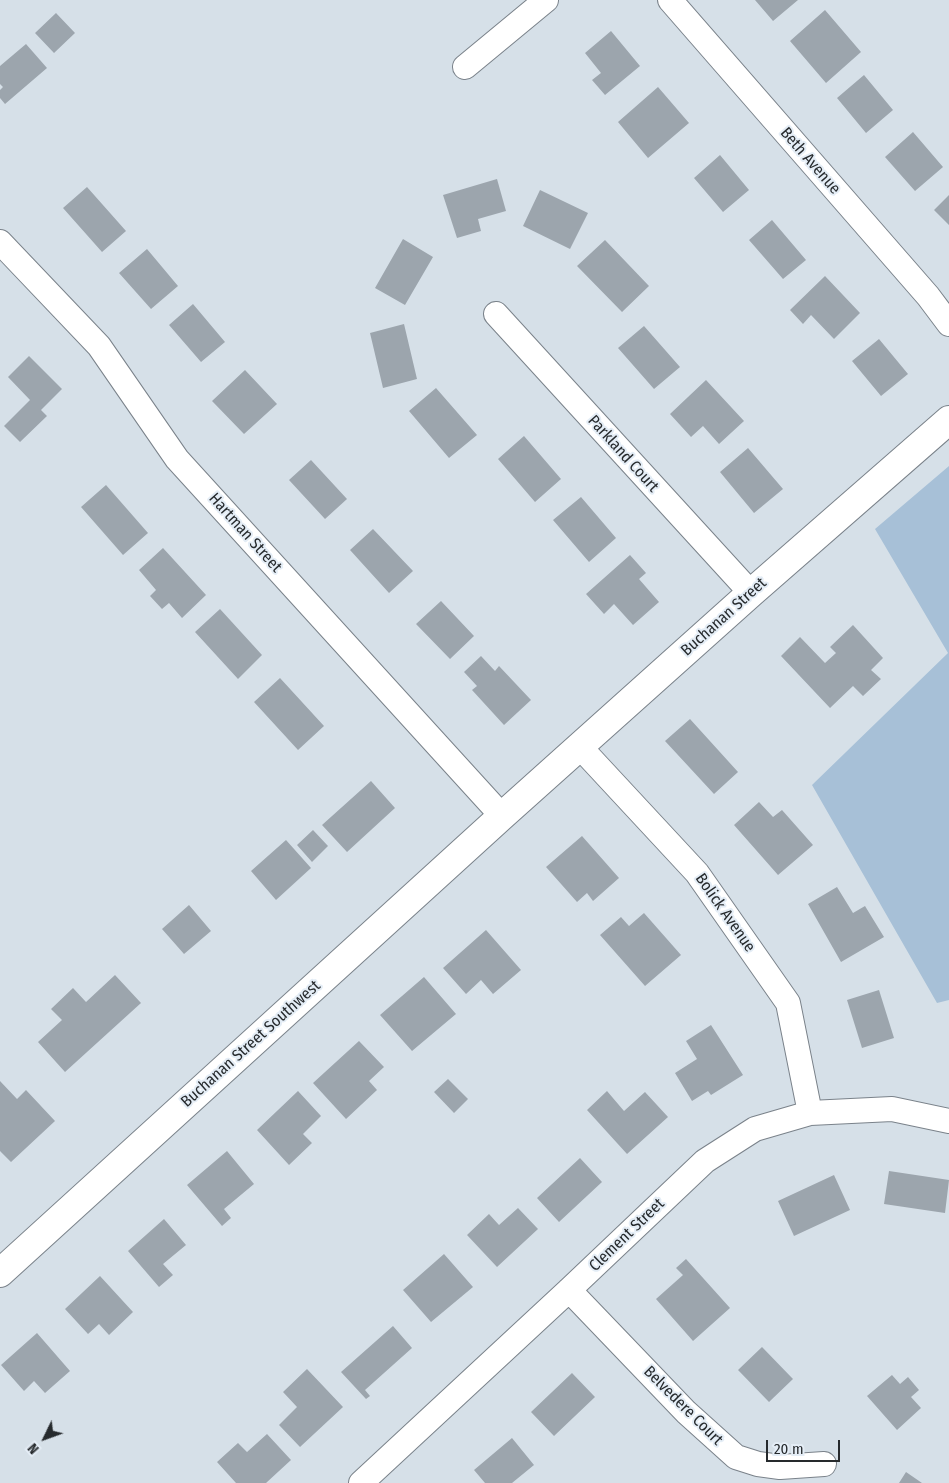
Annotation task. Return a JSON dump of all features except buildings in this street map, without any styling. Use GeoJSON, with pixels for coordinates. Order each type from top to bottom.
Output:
{"type":"FeatureCollection","features":[{"type":"Feature","properties":{"kind":"street"},"geometry":{"type":"LineString","coordinates":[[465,67],[546,0]]}},
{"type":"Feature","properties":{"kind":"street","name":"Beth Avenue"},"geometry":{"type":"LineString","coordinates":[[670,0],[928,296],[949,324]]}},
{"type":"Feature","properties":{"kind":"street","name":"Hartman Street"},"geometry":{"type":"LineString","coordinates":[[0,242],[99,346],[177,459],[502,816]]}},
{"type":"Feature","properties":{"kind":"street","name":"Parkland Court"},"geometry":{"type":"LineString","coordinates":[[496,314],[714,555],[751,593]]}},
{"type":"Feature","properties":{"kind":"street","name":"Buchanan Street"},"geometry":{"type":"LineString","coordinates":[[502,816],[751,593],[949,420]]}},
{"type":"Feature","properties":{"kind":"street","name":"Bolick Avenue"},"geometry":{"type":"LineString","coordinates":[[580,747],[697,873],[788,1003],[810,1113]]}},
{"type":"Feature","properties":{"kind":"street","name":"Buchanan Street Southwest"},"geometry":{"type":"LineString","coordinates":[[0,1273],[502,816]]}},
{"type":"Feature","properties":{"kind":"street","name":"Clement Street"},"geometry":{"type":"LineString","coordinates":[[361,1483],[569,1290],[704,1161],[755,1129],[810,1113],[892,1108],[949,1121]]}},
{"type":"Feature","properties":{"kind":"street","name":"Belvedere Court"},"geometry":{"type":"LineString","coordinates":[[569,1290],[686,1412],[736,1457],[758,1464],[780,1467],[824,1464]]}},
{"type":"Feature","properties":{"kind":"shaded area"},"geometry":{"type":"Polygon","coordinates":[[[949,466],[949,1000],[937,1003],[812,785],[948,653],[875,529],[949,466]]]}}]}
